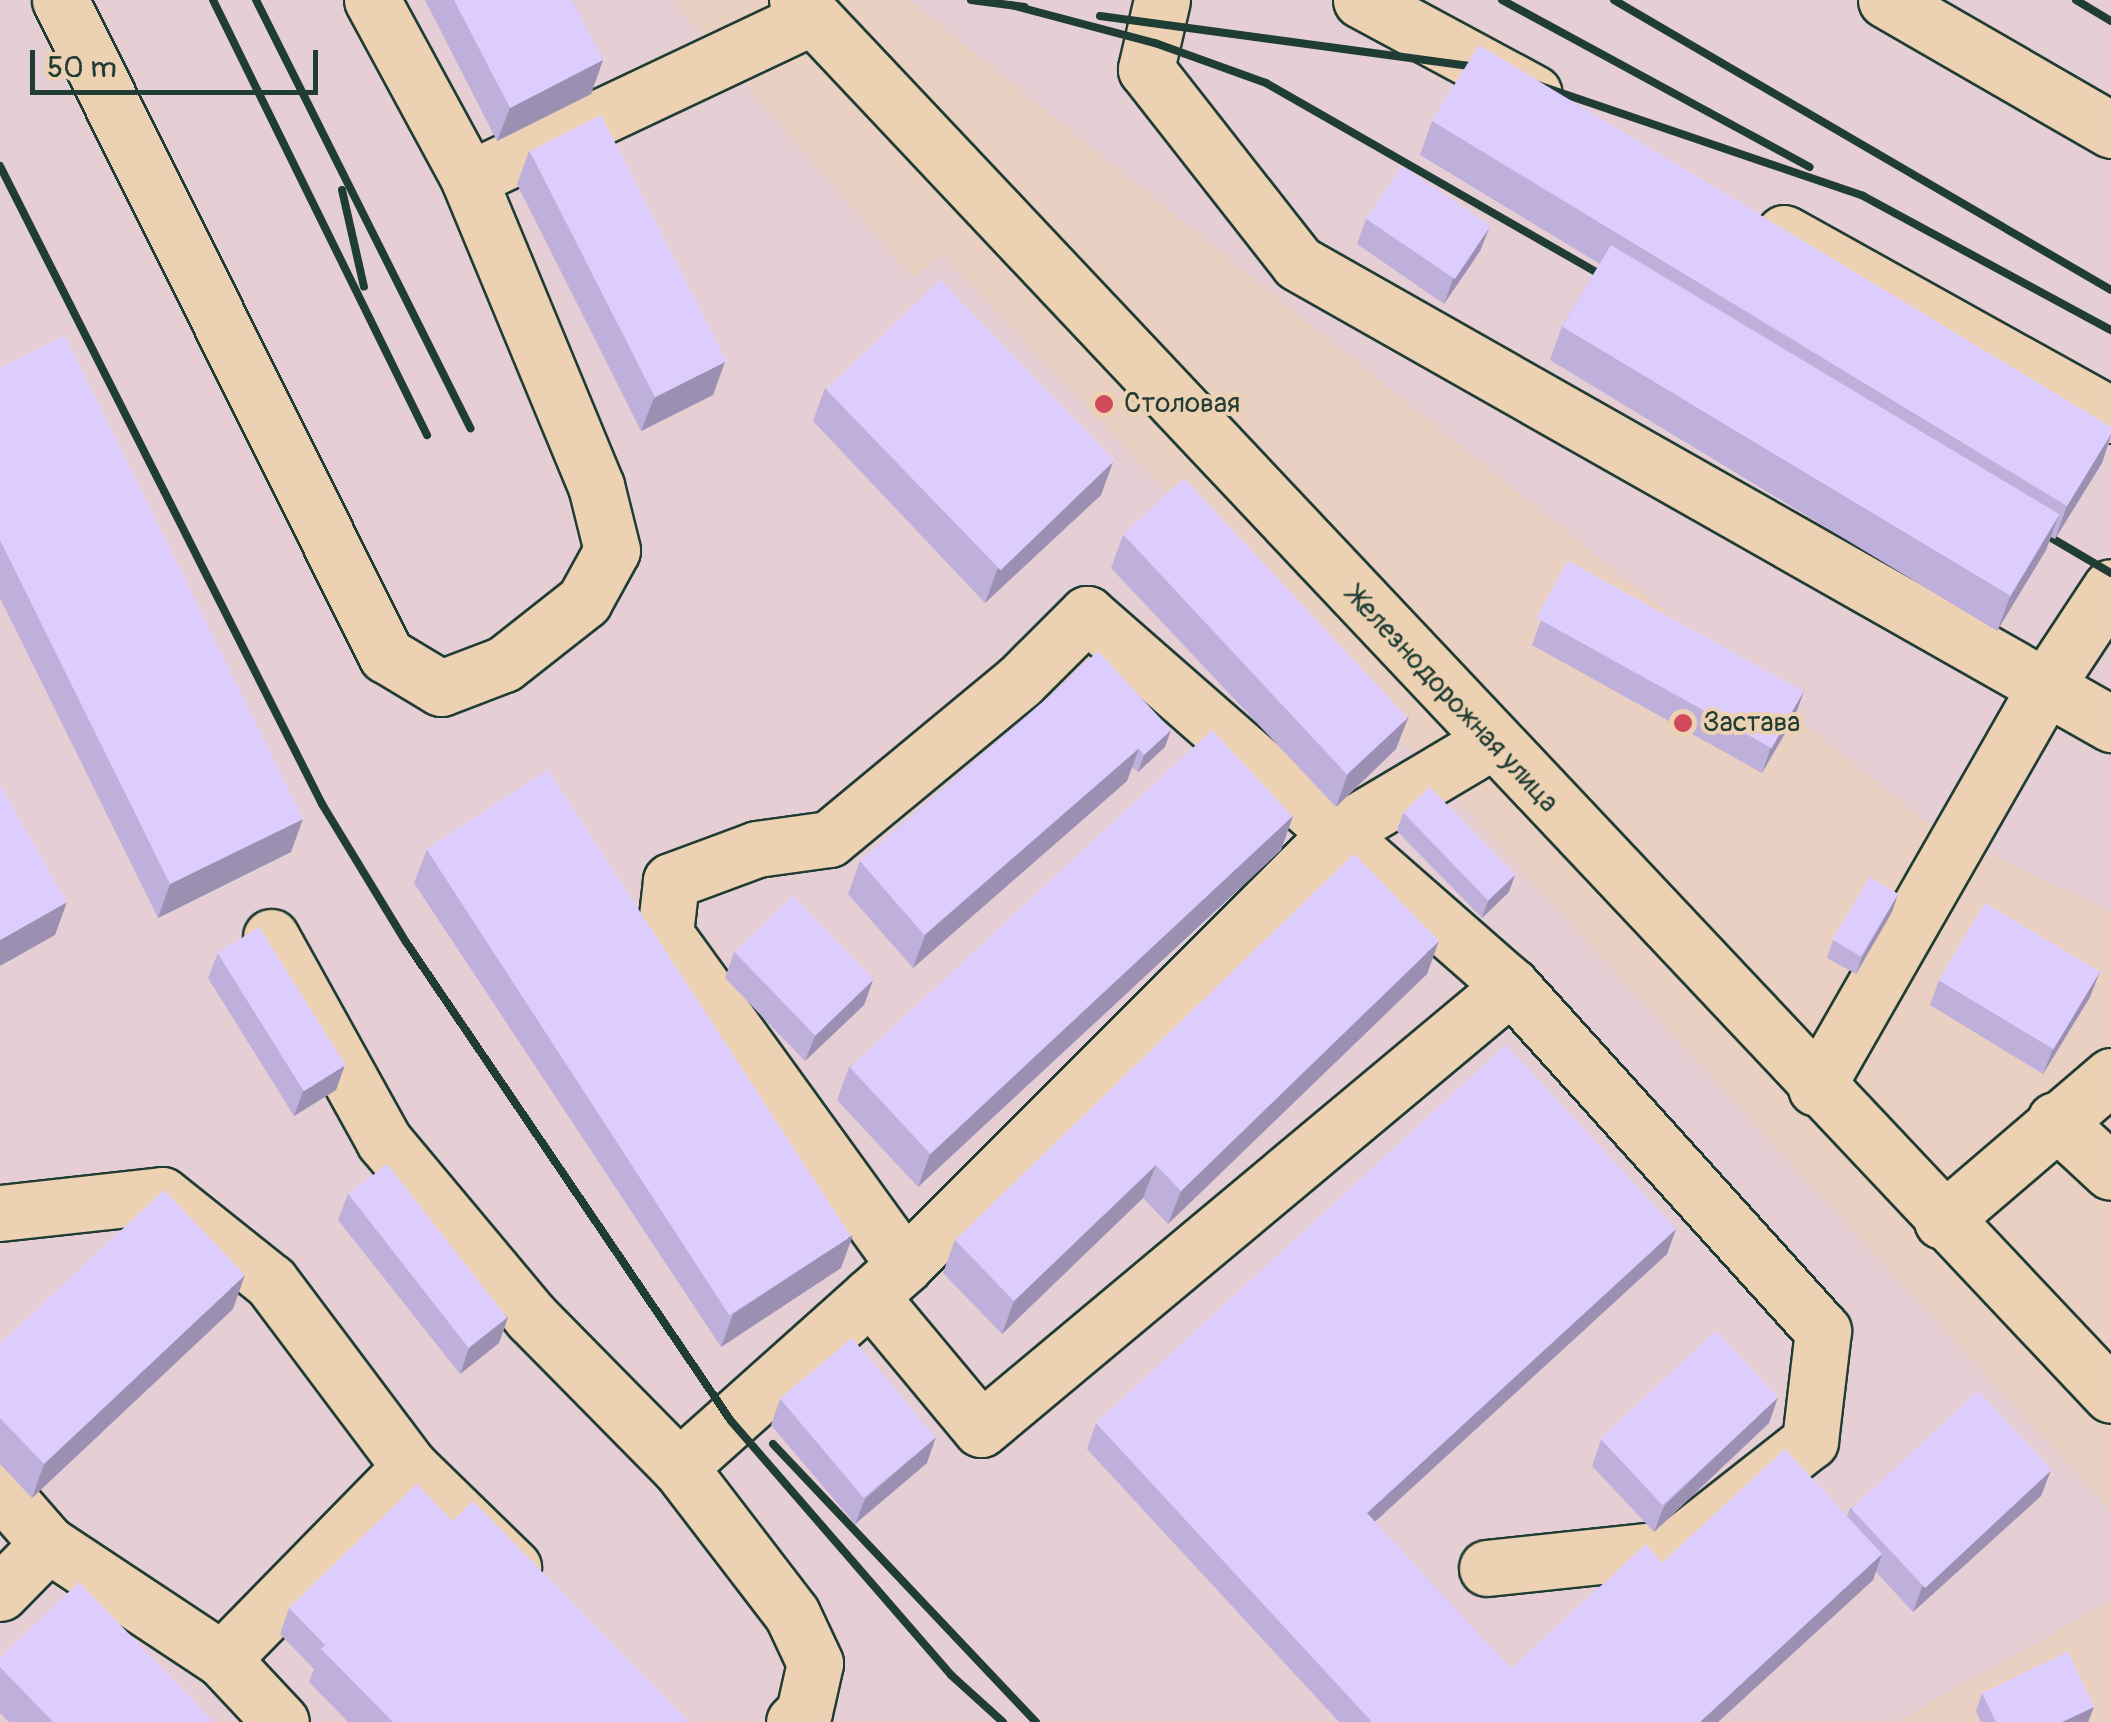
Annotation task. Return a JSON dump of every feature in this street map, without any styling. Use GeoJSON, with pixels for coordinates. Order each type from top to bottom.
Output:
{"type":"FeatureCollection","features":[{"type":"Feature","properties":{"kind":"street"},"geometry":{"type":"LineString","coordinates":[[60,0],[386,654],[441,688],[504,664],[584,600],[612,550],[596,486],[469,179],[372,0]]}},
{"type":"Feature","properties":{"kind":"street"},"geometry":{"type":"LineString","coordinates":[[1162,0],[1146,68],[1298,263],[2047,684],[2111,724]]}},
{"type":"Feature","properties":{"kind":"street"},"geometry":{"type":"LineString","coordinates":[[1361,0],[1578,118]]}},
{"type":"Feature","properties":{"kind":"street"},"geometry":{"type":"LineString","coordinates":[[1886,0],[2111,130]]}},
{"type":"Feature","properties":{"kind":"street"},"geometry":{"type":"LineString","coordinates":[[469,179],[804,9]]}},
{"type":"Feature","properties":{"kind":"street","name":"Железнодорожная улица"},"geometry":{"type":"LineString","coordinates":[[804,9],[1816,1088],[2111,1395]]}},
{"type":"Feature","properties":{"kind":"street"},"geometry":{"type":"LineString","coordinates":[[1733,204],[2111,415]]}},
{"type":"Feature","properties":{"kind":"street"},"geometry":{"type":"LineString","coordinates":[[1816,1088],[2047,684],[2111,587]]}},
{"type":"Feature","properties":{"kind":"street"},"geometry":{"type":"LineString","coordinates":[[1486,1568],[1674,1548],[1810,1441],[1822,1331],[1511,986],[1087,614],[1020,681],[829,839],[758,849],[671,881],[666,934],[981,1429],[1511,986]]}},
{"type":"Feature","properties":{"kind":"street"},"geometry":{"type":"LineString","coordinates":[[679,1467],[888,1280],[1336,834],[1491,742]]}},
{"type":"Feature","properties":{"kind":"street"},"geometry":{"type":"LineString","coordinates":[[271,937],[384,1141],[531,1317],[679,1467],[792,1614],[815,1663],[804,1712],[794,1722]]}},
{"type":"Feature","properties":{"kind":"street"},"geometry":{"type":"LineString","coordinates":[[1942,1221],[2055,1120],[2111,1076]]}},
{"type":"Feature","properties":{"kind":"street"},"geometry":{"type":"LineString","coordinates":[[2055,1120],[2111,1172]]}},
{"type":"Feature","properties":{"kind":"street"},"geometry":{"type":"LineString","coordinates":[[0,1213],[162,1195],[271,1282],[410,1467],[548,1601]]}},
{"type":"Feature","properties":{"kind":"street"},"geometry":{"type":"LineString","coordinates":[[222,1659],[410,1467]]}},
{"type":"Feature","properties":{"kind":"street"},"geometry":{"type":"LineString","coordinates":[[0,1489],[48,1544],[222,1659],[281,1722]]}},
{"type":"Feature","properties":{"kind":"street"},"geometry":{"type":"LineString","coordinates":[[0,1593],[48,1544]]}},
{"type":"Feature","properties":{"kind":"shaded area"},"geometry":{"type":"Polygon","coordinates":[[[0,0],[672,0],[913,278],[943,255],[1400,738],[2111,1511],[2111,1601],[1896,1722],[0,1722],[0,0]]]}},
{"type":"Feature","properties":{"kind":"shaded area"},"geometry":{"type":"Polygon","coordinates":[[[909,0],[2111,0],[2111,912],[1935,829],[909,0]]]}},
{"type":"Feature","properties":{"kind":"building"},"geometry":{"type":"Polygon","coordinates":[[[454,0],[572,0],[603,60],[510,108],[454,0]]]}},
{"type":"Feature","properties":{"kind":"building"},"geometry":{"type":"Polygon","coordinates":[[[1479,45],[2111,427],[2111,434],[2067,506],[1432,121],[1479,45]]]}},
{"type":"Feature","properties":{"kind":"building"},"geometry":{"type":"Polygon","coordinates":[[[601,115],[726,361],[655,397],[530,151],[601,115]]]}},
{"type":"Feature","properties":{"kind":"building"},"geometry":{"type":"Polygon","coordinates":[[[1402,166],[1491,226],[1455,279],[1366,219],[1402,166]]]}},
{"type":"Feature","properties":{"kind":"building"},"geometry":{"type":"Polygon","coordinates":[[[1611,245],[2059,514],[2010,596],[1562,326],[1611,245]]]}},
{"type":"Feature","properties":{"kind":"building"},"geometry":{"type":"Polygon","coordinates":[[[940,280],[1114,461],[1001,570],[826,390],[940,280]]]}},
{"type":"Feature","properties":{"kind":"building"},"geometry":{"type":"Polygon","coordinates":[[[65,336],[303,819],[170,884],[0,540],[0,368],[65,336]]]}},
{"type":"Feature","properties":{"kind":"building"},"geometry":{"type":"Polygon","coordinates":[[[1184,478],[1408,718],[1347,774],[1123,535],[1184,478]]]}},
{"type":"Feature","properties":{"kind":"building"},"geometry":{"type":"Polygon","coordinates":[[[1568,561],[1803,691],[1772,748],[1536,618],[1568,561]]]}},
{"type":"Feature","properties":{"kind":"building"},"geometry":{"type":"Polygon","coordinates":[[[1098,651],[1171,730],[1144,755],[1075,674],[1071,676],[1098,651]]]}},
{"type":"Feature","properties":{"kind":"building"},"geometry":{"type":"Polygon","coordinates":[[[1075,674],[1139,748],[924,935],[860,861],[1075,674]]]}},
{"type":"Feature","properties":{"kind":"building"},"geometry":{"type":"Polygon","coordinates":[[[1212,730],[1292,816],[930,1154],[850,1068],[1212,730]]]}},
{"type":"Feature","properties":{"kind":"building"},"geometry":{"type":"Polygon","coordinates":[[[548,770],[851,1236],[729,1315],[426,849],[548,770]]]}},
{"type":"Feature","properties":{"kind":"building"},"geometry":{"type":"Polygon","coordinates":[[[0,785],[67,902],[0,940],[0,785]]]}},
{"type":"Feature","properties":{"kind":"building"},"geometry":{"type":"Polygon","coordinates":[[[1430,787],[1515,875],[1488,900],[1403,813],[1430,787]]]}},
{"type":"Feature","properties":{"kind":"building"},"geometry":{"type":"Polygon","coordinates":[[[1354,854],[1439,941],[1181,1191],[1156,1165],[1014,1301],[955,1240],[1354,854]]]}},
{"type":"Feature","properties":{"kind":"building"},"geometry":{"type":"Polygon","coordinates":[[[1870,877],[1898,894],[1861,957],[1832,940],[1870,877]]]}},
{"type":"Feature","properties":{"kind":"building"},"geometry":{"type":"Polygon","coordinates":[[[793,896],[874,979],[815,1036],[735,952],[793,896]]]}},
{"type":"Feature","properties":{"kind":"building"},"geometry":{"type":"Polygon","coordinates":[[[1985,903],[2100,972],[2054,1049],[1939,980],[1985,903]]]}},
{"type":"Feature","properties":{"kind":"building"},"geometry":{"type":"Polygon","coordinates":[[[259,927],[345,1065],[304,1091],[217,953],[259,927]]]}},
{"type":"Feature","properties":{"kind":"building"},"geometry":{"type":"Polygon","coordinates":[[[1506,1045],[1676,1229],[1367,1513],[1511,1669],[1646,1544],[1662,1563],[1785,1449],[1882,1554],[1700,1722],[1372,1722],[1096,1423],[1506,1045]]]}},
{"type":"Feature","properties":{"kind":"building"},"geometry":{"type":"Polygon","coordinates":[[[387,1164],[507,1318],[468,1348],[348,1194],[387,1164]]]}},
{"type":"Feature","properties":{"kind":"building"},"geometry":{"type":"Polygon","coordinates":[[[164,1190],[245,1275],[44,1464],[0,1418],[0,1344],[164,1190]]]}},
{"type":"Feature","properties":{"kind":"building"},"geometry":{"type":"Polygon","coordinates":[[[1716,1331],[1778,1398],[1663,1505],[1600,1439],[1716,1331]]]}},
{"type":"Feature","properties":{"kind":"building"},"geometry":{"type":"Polygon","coordinates":[[[852,1338],[936,1438],[864,1498],[780,1398],[852,1338]]]}},
{"type":"Feature","properties":{"kind":"building"},"geometry":{"type":"Polygon","coordinates":[[[1978,1391],[2052,1470],[1925,1588],[1851,1509],[1978,1391]]]}},
{"type":"Feature","properties":{"kind":"building"},"geometry":{"type":"Polygon","coordinates":[[[417,1484],[453,1521],[325,1645],[289,1608],[417,1484]]]}},
{"type":"Feature","properties":{"kind":"building"},"geometry":{"type":"Polygon","coordinates":[[[473,1501],[689,1722],[393,1722],[321,1649],[473,1501]]]}},
{"type":"Feature","properties":{"kind":"building"},"geometry":{"type":"Polygon","coordinates":[[[79,1582],[214,1722],[53,1722],[0,1667],[0,1658],[79,1582]]]}},
{"type":"Feature","properties":{"kind":"building"},"geometry":{"type":"Polygon","coordinates":[[[2068,1652],[2094,1707],[2062,1722],[1996,1722],[1982,1693],[2068,1652]]]}},
{"type":"Feature","properties":{"kind":"railway"},"geometry":{"type":"LineString","coordinates":[[213,0],[427,435]]}},
{"type":"Feature","properties":{"kind":"railway"},"geometry":{"type":"LineString","coordinates":[[256,0],[470,428]]}},
{"type":"Feature","properties":{"kind":"railway"},"geometry":{"type":"LineString","coordinates":[[971,0],[1025,7]]}},
{"type":"Feature","properties":{"kind":"railway"},"geometry":{"type":"LineString","coordinates":[[1502,0],[1810,167]]}},
{"type":"Feature","properties":{"kind":"railway"},"geometry":{"type":"LineString","coordinates":[[1614,0],[2111,290]]}},
{"type":"Feature","properties":{"kind":"railway"},"geometry":{"type":"LineString","coordinates":[[2076,0],[2111,21]]}},
{"type":"Feature","properties":{"kind":"railway"},"geometry":{"type":"LineString","coordinates":[[1011,5],[1155,43],[1266,83],[1620,286]]}},
{"type":"Feature","properties":{"kind":"railway"},"geometry":{"type":"LineString","coordinates":[[1100,16],[1491,69]]}},
{"type":"Feature","properties":{"kind":"railway"},"geometry":{"type":"LineString","coordinates":[[1529,82],[1863,196],[2111,330]]}},
{"type":"Feature","properties":{"kind":"railway"},"geometry":{"type":"LineString","coordinates":[[0,166],[322,804],[406,942],[731,1421],[951,1675],[1003,1722]]}},
{"type":"Feature","properties":{"kind":"railway"},"geometry":{"type":"LineString","coordinates":[[342,190],[364,287]]}},
{"type":"Feature","properties":{"kind":"railway"},"geometry":{"type":"LineString","coordinates":[[2026,523],[2111,573]]}},
{"type":"Feature","properties":{"kind":"railway"},"geometry":{"type":"LineString","coordinates":[[773,1444],[1036,1722]]}},
{"type":"Feature","properties":{"kind":"place","name":"Столовая"},"geometry":{"type":"Point","coordinates":[1104,404]}},
{"type":"Feature","properties":{"kind":"place","name":"Застава"},"geometry":{"type":"Point","coordinates":[1683,723]}}]}
